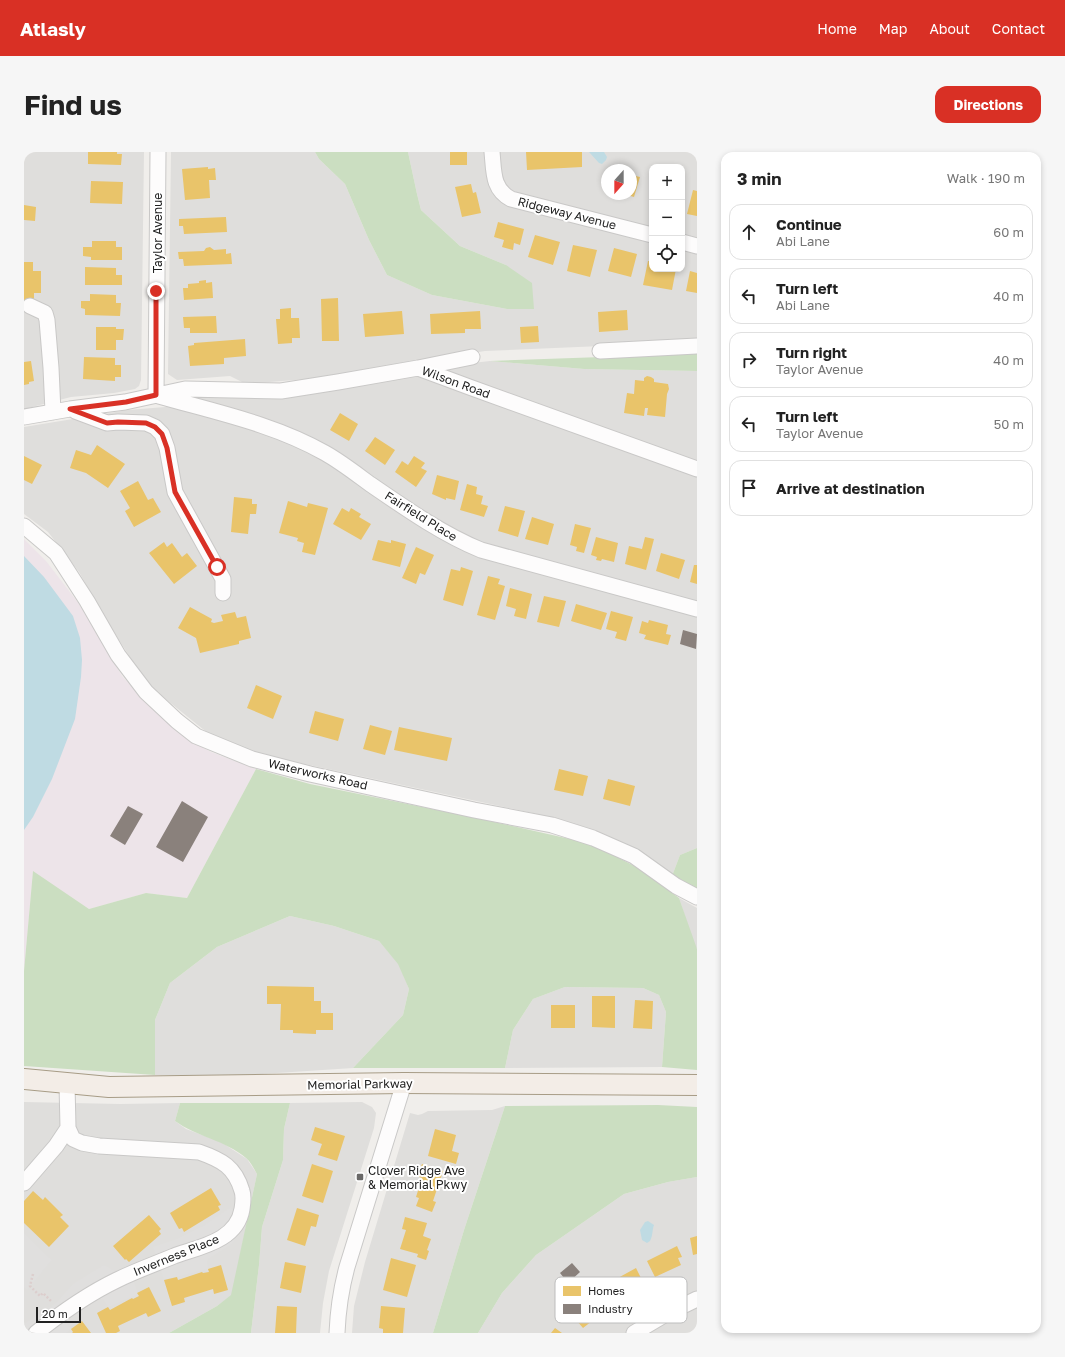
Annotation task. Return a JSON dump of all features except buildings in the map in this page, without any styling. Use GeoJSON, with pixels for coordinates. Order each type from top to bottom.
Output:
{"type":"FeatureCollection","features":[{"type":"Feature","properties":{"kind":"main road","name":"Memorial Parkway"},"geometry":{"type":"LineString","coordinates":[[24,1079],[109,1087],[404,1083],[697,1085]]}},
{"type":"Feature","properties":{"kind":"street","name":"Taylor Avenue"},"geometry":{"type":"LineString","coordinates":[[156,395],[158,152]]}},
{"type":"Feature","properties":{"kind":"street","name":"Ridgeway Avenue"},"geometry":{"type":"LineString","coordinates":[[492,152],[496,186],[505,196],[511,199],[649,234]]}},
{"type":"Feature","properties":{"kind":"street"},"geometry":{"type":"LineString","coordinates":[[685,243],[697,246]]}},
{"type":"Feature","properties":{"kind":"street"},"geometry":{"type":"LineString","coordinates":[[30,306],[45,313],[47,320],[53,412]]}},
{"type":"Feature","properties":{"kind":"street"},"geometry":{"type":"LineString","coordinates":[[600,351],[697,346]]}},
{"type":"Feature","properties":{"kind":"street"},"geometry":{"type":"LineString","coordinates":[[418,368],[472,357]]}},
{"type":"Feature","properties":{"kind":"street","name":"Wilson Road"},"geometry":{"type":"LineString","coordinates":[[156,395],[185,390],[281,391],[418,368],[697,469]]}},
{"type":"Feature","properties":{"kind":"street"},"geometry":{"type":"LineString","coordinates":[[24,417],[70,409],[126,402],[156,395]]}},
{"type":"Feature","properties":{"kind":"street","name":"Fairfield Place"},"geometry":{"type":"LineString","coordinates":[[156,395],[261,426],[297,439],[326,453],[440,529],[462,542],[481,550],[697,609]]}},
{"type":"Feature","properties":{"kind":"street"},"geometry":{"type":"LineString","coordinates":[[70,409],[107,423],[146,423],[155,427],[162,434],[167,448],[175,492],[223,579],[223,593]]}},
{"type":"Feature","properties":{"kind":"street","name":"Waterworks Road"},"geometry":{"type":"LineString","coordinates":[[24,526],[56,554],[87,600],[118,655],[146,692],[177,721],[196,736],[252,759],[310,774],[474,810],[545,823],[593,838],[634,856],[676,886],[697,897]]}},
{"type":"Feature","properties":{"kind":"street"},"geometry":{"type":"LineString","coordinates":[[337,1333],[338,1309],[342,1285],[404,1083]]}},
{"type":"Feature","properties":{"kind":"street"},"geometry":{"type":"LineString","coordinates":[[24,1183],[56,1146],[68,1128],[67,1084]]}},
{"type":"Feature","properties":{"kind":"street","name":"Inverness Place"},"geometry":{"type":"LineString","coordinates":[[36,1333],[65,1311],[117,1280],[176,1256],[208,1245],[229,1233],[241,1217],[244,1196],[238,1179],[226,1165],[215,1158],[199,1152],[99,1146],[82,1143],[73,1139],[68,1128]]}},
{"type":"Feature","properties":{"kind":"street"},"geometry":{"type":"LineString","coordinates":[[687,1305],[697,1300]]}},
{"type":"Feature","properties":{"kind":"street"},"geometry":{"type":"LineString","coordinates":[[634,1333],[651,1323]]}},
{"type":"Feature","properties":{"kind":"path"},"geometry":{"type":"LineString","coordinates":[[33,1274],[30,1286],[40,1296],[43,1293],[54,1304]]}},
{"type":"Feature","properties":{"kind":"shaded area"},"geometry":{"type":"Polygon","coordinates":[[[24,152],[144,152],[141,380],[139,386],[135,389],[114,393],[71,397],[24,409],[24,152]]]}},
{"type":"Feature","properties":{"kind":"shaded area"},"geometry":{"type":"Polygon","coordinates":[[[171,152],[315,152],[319,159],[345,184],[369,240],[387,275],[432,295],[507,309],[506,265],[460,246],[421,210],[408,152],[697,152],[697,341],[485,351],[307,379],[246,384],[230,376],[177,380],[168,374],[171,152]]]}},
{"type":"Feature","properties":{"kind":"shaded area"},"geometry":{"type":"Polygon","coordinates":[[[490,361],[584,369],[697,371],[697,848],[680,855],[672,876],[628,847],[585,827],[537,814],[286,760],[241,748],[209,734],[147,684],[105,618],[79,572],[48,532],[24,514],[24,427],[128,410],[165,407],[193,395],[335,391],[398,375],[446,366],[490,361]]]}},
{"type":"Feature","properties":{"kind":"shaded area"},"geometry":{"type":"Polygon","coordinates":[[[24,539],[46,561],[79,604],[122,676],[154,711],[188,739],[211,752],[256,769],[187,898],[146,893],[89,909],[33,872],[24,971],[24,539]]]}},
{"type":"Feature","properties":{"kind":"shaded area"},"geometry":{"type":"Polygon","coordinates":[[[679,898],[697,908],[697,949],[694,944],[679,898]]]}},
{"type":"Feature","properties":{"kind":"shaded area"},"geometry":{"type":"Polygon","coordinates":[[[290,916],[334,926],[379,941],[399,964],[409,989],[403,1015],[353,1068],[216,1077],[155,1075],[155,1020],[170,983],[217,947],[290,916]]]}},
{"type":"Feature","properties":{"kind":"shaded area"},"geometry":{"type":"Polygon","coordinates":[[[565,987],[643,988],[659,995],[666,1012],[662,1067],[505,1068],[513,1030],[533,999],[565,987]]]}},
{"type":"Feature","properties":{"kind":"shaded area"},"geometry":{"type":"Polygon","coordinates":[[[24,1102],[120,1104],[180,1103],[175,1121],[186,1129],[221,1142],[247,1159],[257,1174],[232,1295],[217,1306],[169,1333],[24,1333],[24,1102]]]}},
{"type":"Feature","properties":{"kind":"shaded area"},"geometry":{"type":"Polygon","coordinates":[[[362,1102],[372,1107],[376,1113],[374,1128],[329,1271],[323,1303],[320,1333],[251,1333],[262,1227],[283,1160],[284,1129],[290,1103],[362,1102]]]}},
{"type":"Feature","properties":{"kind":"shaded area"},"geometry":{"type":"Polygon","coordinates":[[[505,1106],[464,1230],[433,1333],[352,1333],[354,1306],[365,1262],[410,1113],[418,1115],[428,1111],[492,1110],[505,1106]]]}},
{"type":"Feature","properties":{"kind":"shaded area"},"geometry":{"type":"Polygon","coordinates":[[[697,1177],[697,1333],[478,1333],[502,1293],[536,1255],[624,1194],[668,1182],[697,1177]]]}},
{"type":"Feature","properties":{"kind":"shaded area"},"geometry":{"type":"Polygon","coordinates":[[[231,1207],[244,1226],[232,1244],[208,1259],[208,1269],[164,1280],[153,1247],[177,1239],[203,1226],[231,1207]]]}},
{"type":"Feature","properties":{"kind":"shaded area"},"geometry":{"type":"Polygon","coordinates":[[[24,1233],[52,1260],[27,1290],[24,1287],[24,1233]]]}},
{"type":"Feature","properties":{"kind":"shaded area"},"geometry":{"type":"Polygon","coordinates":[[[104,1265],[134,1282],[138,1294],[108,1307],[104,1300],[99,1298],[66,1320],[67,1325],[71,1329],[66,1333],[24,1333],[24,1324],[56,1303],[73,1284],[104,1265]]]}},
{"type":"Feature","properties":{"kind":"green space"},"geometry":{"type":"Polygon","coordinates":[[[315,152],[408,152],[421,210],[460,246],[506,265],[532,283],[534,309],[507,309],[432,295],[387,275],[369,240],[345,184],[319,159],[315,152]]]}},
{"type":"Feature","properties":{"kind":"green space"},"geometry":{"type":"Polygon","coordinates":[[[697,352],[697,371],[584,369],[490,361],[631,356],[697,352]]]}},
{"type":"Feature","properties":{"kind":"green space"},"geometry":{"type":"Polygon","coordinates":[[[256,769],[310,784],[481,819],[592,844],[642,870],[679,898],[697,949],[697,1070],[662,1067],[666,1012],[659,995],[643,988],[565,987],[533,999],[513,1030],[505,1068],[353,1068],[403,1015],[409,989],[398,964],[379,941],[334,926],[290,916],[217,947],[170,983],[155,1020],[155,1075],[24,1066],[24,971],[33,871],[89,909],[146,893],[187,898],[256,769]]]}},
{"type":"Feature","properties":{"kind":"green space"},"geometry":{"type":"Polygon","coordinates":[[[697,848],[697,889],[672,876],[680,855],[697,848]]]}},
{"type":"Feature","properties":{"kind":"green space"},"geometry":{"type":"Polygon","coordinates":[[[180,1103],[290,1103],[284,1129],[283,1160],[262,1227],[251,1333],[169,1333],[217,1306],[231,1295],[257,1174],[249,1161],[238,1152],[192,1131],[175,1121],[180,1103]]]}},
{"type":"Feature","properties":{"kind":"green space"},"geometry":{"type":"Polygon","coordinates":[[[658,1105],[697,1107],[697,1177],[668,1182],[624,1194],[536,1255],[502,1293],[478,1333],[433,1333],[464,1230],[505,1106],[658,1105]]]}},
{"type":"Feature","properties":{"kind":"water"},"geometry":{"type":"Polygon","coordinates":[[[589,152],[604,152],[607,157],[606,160],[602,164],[599,163],[589,152]]]}},
{"type":"Feature","properties":{"kind":"water"},"geometry":{"type":"Polygon","coordinates":[[[24,556],[44,577],[73,616],[80,638],[82,660],[75,719],[52,779],[33,817],[24,830],[24,556]]]}},
{"type":"Feature","properties":{"kind":"water"},"geometry":{"type":"Polygon","coordinates":[[[648,1221],[654,1225],[651,1239],[647,1243],[642,1240],[640,1230],[645,1222],[648,1221]]]}},
{"type":"Feature","properties":{"kind":"place","name":"Clover Ridge Ave & Memorial Pkwy"},"geometry":{"type":"Point","coordinates":[360,1177]}},
{"type":"Feature","properties":{"kind":"route"},"geometry":{"type":"LineString","coordinates":[[156,291],[156,395],[126,402],[70,409],[107,423],[146,423],[155,427],[162,434],[167,448],[170,472],[175,492],[217,567]]}}]}
